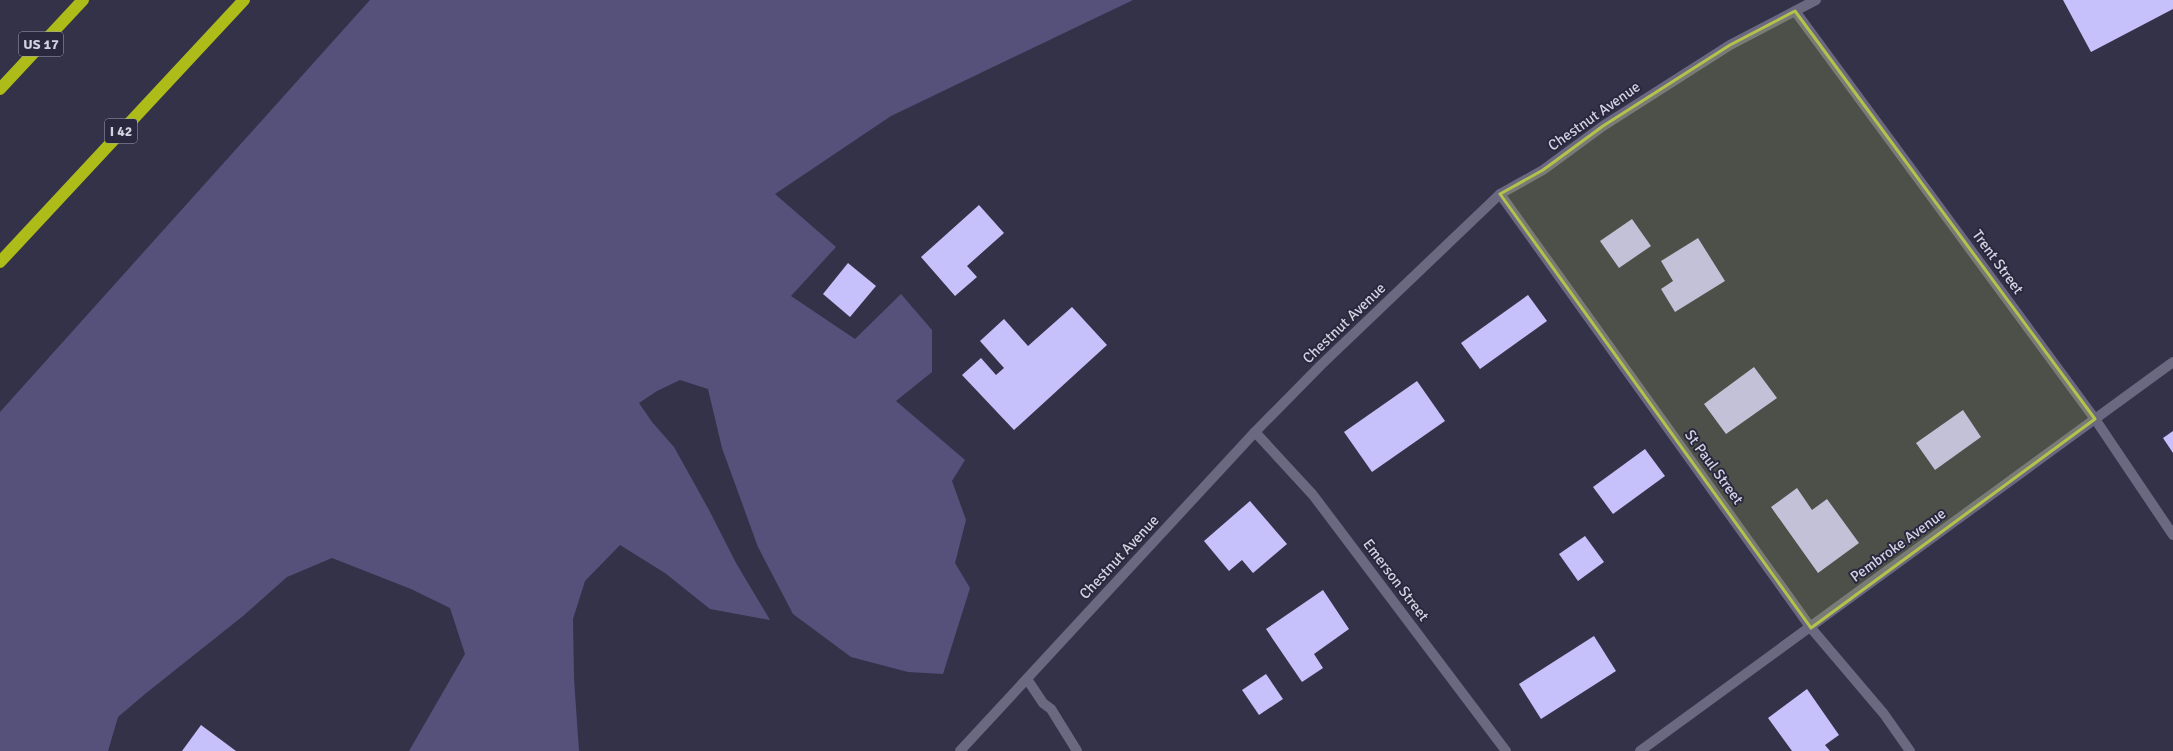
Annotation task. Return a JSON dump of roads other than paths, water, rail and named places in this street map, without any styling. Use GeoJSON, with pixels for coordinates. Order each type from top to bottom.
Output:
{"type":"FeatureCollection","features":[{"type":"Feature","properties":{"kind":"highway","name":"US 17"},"geometry":{"type":"LineString","coordinates":[[0,89],[82,0]]}},
{"type":"Feature","properties":{"kind":"highway","name":"I 42"},"geometry":{"type":"LineString","coordinates":[[0,262],[244,0]]}},
{"type":"Feature","properties":{"kind":"street","name":"Chestnut Avenue"},"geometry":{"type":"LineString","coordinates":[[960,751],[1255,432],[1321,365],[1500,194],[1543,170],[1603,126],[1730,45],[1816,0]]}},
{"type":"Feature","properties":{"kind":"street","name":"Trent Street"},"geometry":{"type":"LineString","coordinates":[[1795,11],[2095,419],[2173,535]]}},
{"type":"Feature","properties":{"kind":"street","name":"St Paul Street"},"geometry":{"type":"LineString","coordinates":[[1500,194],[1811,628],[1884,714],[1910,751]]}},
{"type":"Feature","properties":{"kind":"street","name":"Pembroke Avenue"},"geometry":{"type":"LineString","coordinates":[[1640,751],[1811,628],[2173,362]]}},
{"type":"Feature","properties":{"kind":"street","name":"Emerson Street"},"geometry":{"type":"LineString","coordinates":[[1255,432],[1313,495],[1506,751]]}},
{"type":"Feature","properties":{"kind":"street"},"geometry":{"type":"LineString","coordinates":[[1027,679],[1043,703],[1051,709],[1077,751]]}}]}
